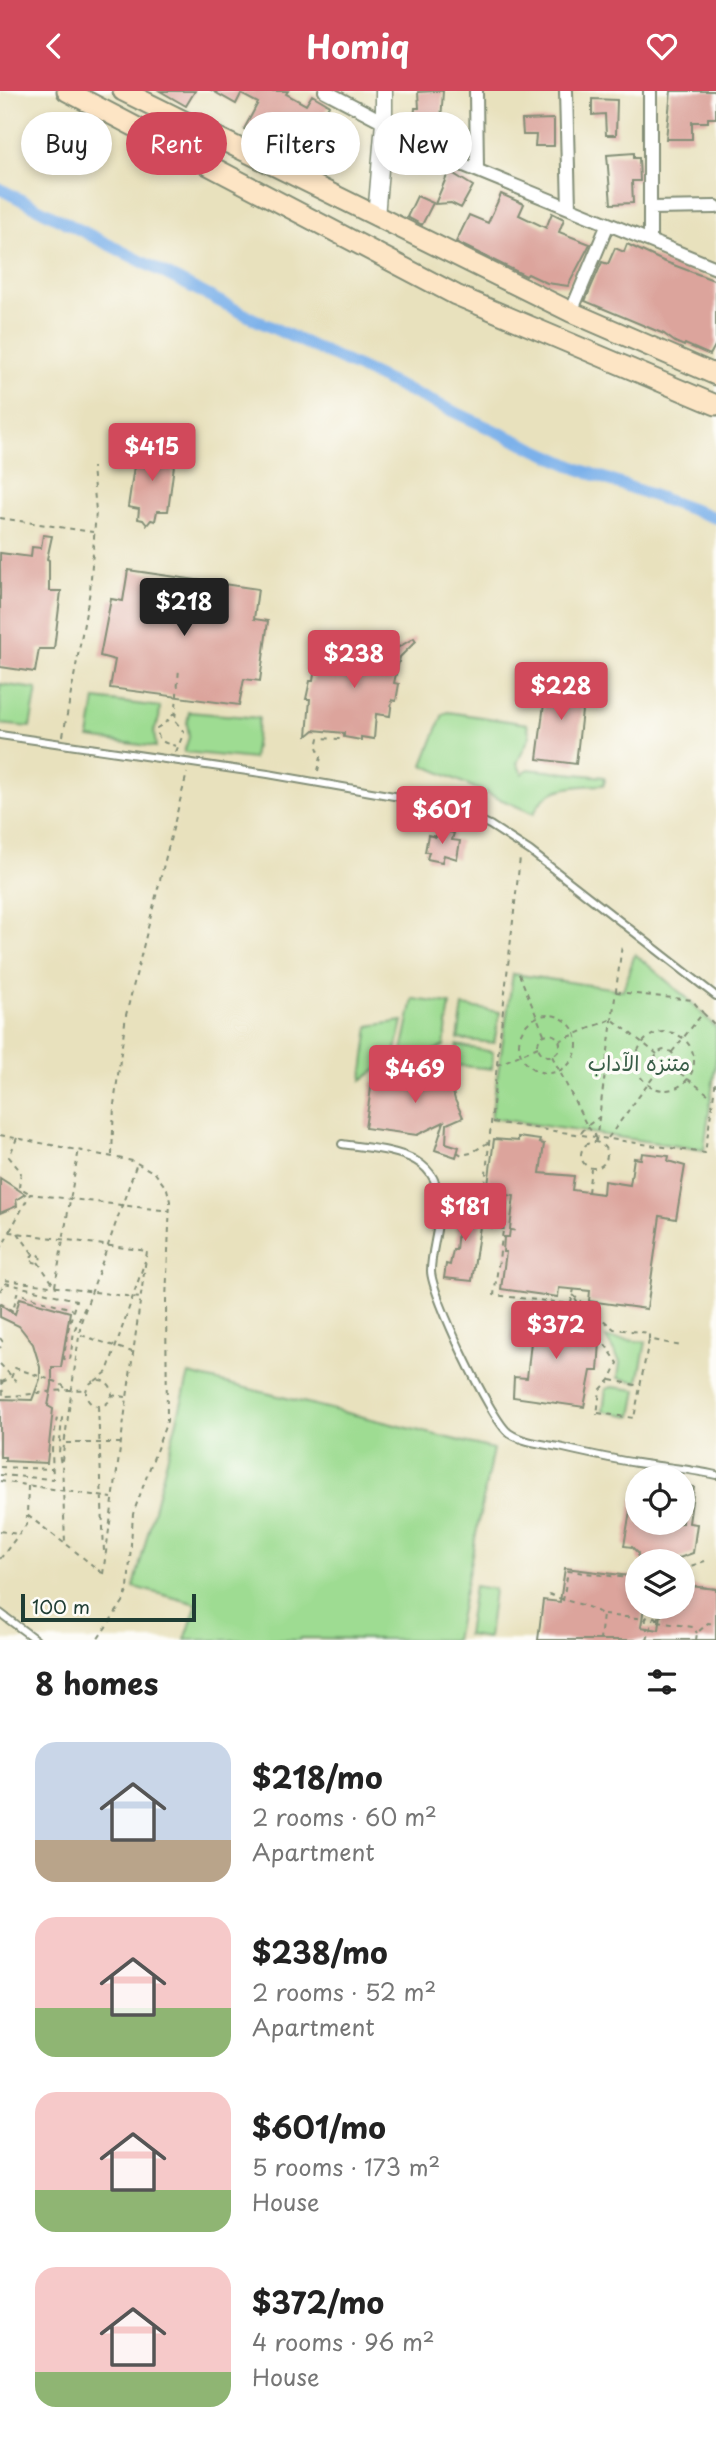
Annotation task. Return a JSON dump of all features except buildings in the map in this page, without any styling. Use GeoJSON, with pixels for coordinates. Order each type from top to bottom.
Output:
{"type":"FeatureCollection","features":[{"type":"Feature","properties":{"kind":"main road"},"geometry":{"type":"LineString","coordinates":[[67,91],[456,295],[716,405]]}},
{"type":"Feature","properties":{"kind":"main road"},"geometry":{"type":"LineString","coordinates":[[123,91],[143,96],[376,217],[566,310],[716,375]]}},
{"type":"Feature","properties":{"kind":"main road"},"geometry":{"type":"LineString","coordinates":[[544,332],[554,333],[562,328],[566,310]]}},
{"type":"Feature","properties":{"kind":"main road"},"geometry":{"type":"LineString","coordinates":[[583,349],[581,335],[585,327],[593,322]]}},
{"type":"Feature","properties":{"kind":"street"},"geometry":{"type":"LineString","coordinates":[[325,91],[374,121]]}},
{"type":"Feature","properties":{"kind":"street"},"geometry":{"type":"LineString","coordinates":[[383,112],[384,91]]}},
{"type":"Feature","properties":{"kind":"street"},"geometry":{"type":"LineString","coordinates":[[475,91],[477,170]]}},
{"type":"Feature","properties":{"kind":"street"},"geometry":{"type":"LineString","coordinates":[[565,91],[569,208]]}},
{"type":"Feature","properties":{"kind":"street"},"geometry":{"type":"LineString","coordinates":[[650,91],[650,241]]}},
{"type":"Feature","properties":{"kind":"street"},"geometry":{"type":"LineString","coordinates":[[472,168],[716,268]]}},
{"type":"Feature","properties":{"kind":"street"},"geometry":{"type":"LineString","coordinates":[[376,217],[379,175]]}},
{"type":"Feature","properties":{"kind":"street"},"geometry":{"type":"LineString","coordinates":[[650,208],[716,207]]}},
{"type":"Feature","properties":{"kind":"street"},"geometry":{"type":"LineString","coordinates":[[566,310],[608,224]]}},
{"type":"Feature","properties":{"kind":"lane"},"geometry":{"type":"LineString","coordinates":[[0,735],[190,762],[417,800],[459,811],[489,825],[530,851],[716,996]]}},
{"type":"Feature","properties":{"kind":"lane"},"geometry":{"type":"LineString","coordinates":[[342,1144],[415,1158],[426,1167],[438,1189],[440,1210],[431,1272],[436,1294],[494,1415],[508,1432],[524,1440],[716,1475]]}},
{"type":"Feature","properties":{"kind":"lane"},"geometry":{"type":"LineString","coordinates":[[0,1612],[36,1640]]}},
{"type":"Feature","properties":{"kind":"path"},"geometry":{"type":"LineString","coordinates":[[62,744],[90,591],[96,511],[92,467]]}},
{"type":"Feature","properties":{"kind":"path"},"geometry":{"type":"LineString","coordinates":[[0,519],[94,532]]}},
{"type":"Feature","properties":{"kind":"path"},"geometry":{"type":"LineString","coordinates":[[176,753],[184,732],[174,720],[179,668]]}},
{"type":"Feature","properties":{"kind":"path"},"geometry":{"type":"LineString","coordinates":[[175,712],[157,729],[157,735],[162,742],[177,747]]}},
{"type":"Feature","properties":{"kind":"path"},"geometry":{"type":"LineString","coordinates":[[318,771],[321,757],[317,747],[319,738],[341,739]]}},
{"type":"Feature","properties":{"kind":"path"},"geometry":{"type":"LineString","coordinates":[[112,1156],[114,1105],[125,1015],[180,810],[190,762]]}},
{"type":"Feature","properties":{"kind":"path"},"geometry":{"type":"LineString","coordinates":[[520,858],[484,1193],[488,1199],[507,1202],[494,1295],[571,1305],[600,1337]]}},
{"type":"Feature","properties":{"kind":"path"},"geometry":{"type":"LineString","coordinates":[[596,1142],[622,945]]}},
{"type":"Feature","properties":{"kind":"path"},"geometry":{"type":"LineString","coordinates":[[519,974],[544,1035]]}},
{"type":"Feature","properties":{"kind":"path"},"geometry":{"type":"LineString","coordinates":[[616,992],[692,1000],[716,1026]]}},
{"type":"Feature","properties":{"kind":"path"},"geometry":{"type":"LineString","coordinates":[[672,1052],[704,1013]]}},
{"type":"Feature","properties":{"kind":"path"},"geometry":{"type":"LineString","coordinates":[[537,1018],[559,1018],[569,1025],[575,1035],[573,1058],[559,1071],[538,1072],[529,1066],[521,1055],[519,1042],[522,1032],[528,1023],[537,1018]]}},
{"type":"Feature","properties":{"kind":"path"},"geometry":{"type":"LineString","coordinates":[[559,1041],[612,1019]]}},
{"type":"Feature","properties":{"kind":"path"},"geometry":{"type":"LineString","coordinates":[[612,1019],[657,1054]]}},
{"type":"Feature","properties":{"kind":"path"},"geometry":{"type":"LineString","coordinates":[[659,1033],[672,1033],[683,1038],[694,1058],[688,1079],[669,1090],[648,1084],[640,1076],[636,1065],[637,1053],[643,1043],[659,1033]]}},
{"type":"Feature","properties":{"kind":"path"},"geometry":{"type":"LineString","coordinates":[[552,1034],[559,1041],[558,1052],[552,1056],[541,1054],[539,1040],[544,1035],[552,1034]]}},
{"type":"Feature","properties":{"kind":"path"},"geometry":{"type":"LineString","coordinates":[[497,1065],[538,1047]]}},
{"type":"Feature","properties":{"kind":"path"},"geometry":{"type":"LineString","coordinates":[[662,1050],[672,1052],[675,1058],[672,1067],[666,1070],[660,1068],[655,1060],[657,1054],[662,1050]]}},
{"type":"Feature","properties":{"kind":"path"},"geometry":{"type":"LineString","coordinates":[[552,1056],[587,1126],[596,1137]]}},
{"type":"Feature","properties":{"kind":"path"},"geometry":{"type":"LineString","coordinates":[[672,1067],[713,1098]]}},
{"type":"Feature","properties":{"kind":"path"},"geometry":{"type":"LineString","coordinates":[[607,1139],[660,1068]]}},
{"type":"Feature","properties":{"kind":"path"},"geometry":{"type":"LineString","coordinates":[[492,1122],[705,1153],[716,1079]]}},
{"type":"Feature","properties":{"kind":"path"},"geometry":{"type":"LineString","coordinates":[[580,1134],[599,1117]]}},
{"type":"Feature","properties":{"kind":"path"},"geometry":{"type":"LineString","coordinates":[[0,1135],[138,1163],[156,1173],[167,1189],[171,1212],[166,1301],[167,1421],[133,1514],[128,1589],[97,1640]]}},
{"type":"Feature","properties":{"kind":"path"},"geometry":{"type":"LineString","coordinates":[[17,1138],[9,1157],[21,1172],[19,1187],[30,1194],[71,1197],[171,1212]]}},
{"type":"Feature","properties":{"kind":"path"},"geometry":{"type":"LineString","coordinates":[[457,1152],[462,1155],[471,1153],[489,1142]]}},
{"type":"Feature","properties":{"kind":"path"},"geometry":{"type":"LineString","coordinates":[[596,1142],[606,1149],[607,1157],[603,1164],[591,1168],[583,1163],[581,1150],[587,1143],[596,1142]]}},
{"type":"Feature","properties":{"kind":"path"},"geometry":{"type":"LineString","coordinates":[[55,1286],[79,1149]]}},
{"type":"Feature","properties":{"kind":"path"},"geometry":{"type":"LineString","coordinates":[[4,1280],[76,1300],[66,1335],[64,1359],[70,1360],[73,1337],[138,1163]]}},
{"type":"Feature","properties":{"kind":"path"},"geometry":{"type":"LineString","coordinates":[[588,1192],[591,1168]]}},
{"type":"Feature","properties":{"kind":"path"},"geometry":{"type":"LineString","coordinates":[[0,1250],[30,1194]]}},
{"type":"Feature","properties":{"kind":"path"},"geometry":{"type":"LineString","coordinates":[[480,1226],[519,1231]]}},
{"type":"Feature","properties":{"kind":"path"},"geometry":{"type":"LineString","coordinates":[[10,1232],[147,1251],[103,1574],[27,1515]]}},
{"type":"Feature","properties":{"kind":"path"},"geometry":{"type":"LineString","coordinates":[[18,1233],[33,1255],[32,1261],[38,1262]]}},
{"type":"Feature","properties":{"kind":"path"},"geometry":{"type":"LineString","coordinates":[[33,1255],[39,1255],[38,1262],[55,1286]]}},
{"type":"Feature","properties":{"kind":"path"},"geometry":{"type":"LineString","coordinates":[[66,1388],[60,1383],[15,1368],[11,1378],[1,1382],[3,1396],[28,1396],[66,1388],[86,1390],[107,1372],[146,1256]]}},
{"type":"Feature","properties":{"kind":"path"},"geometry":{"type":"LineString","coordinates":[[4,1280],[141,1298]]}},
{"type":"Feature","properties":{"kind":"path"},"geometry":{"type":"LineString","coordinates":[[0,1291],[4,1280]]}},
{"type":"Feature","properties":{"kind":"path"},"geometry":{"type":"LineString","coordinates":[[570,1320],[573,1289]]}},
{"type":"Feature","properties":{"kind":"path"},"geometry":{"type":"LineString","coordinates":[[0,1303],[13,1311],[17,1293],[73,1310]]}},
{"type":"Feature","properties":{"kind":"path"},"geometry":{"type":"LineString","coordinates":[[49,1302],[52,1295]]}},
{"type":"Feature","properties":{"kind":"path"},"geometry":{"type":"LineString","coordinates":[[573,1295],[614,1329],[649,1333],[634,1419],[598,1414],[600,1390],[610,1380],[618,1363],[573,1295]]}},
{"type":"Feature","properties":{"kind":"path"},"geometry":{"type":"LineString","coordinates":[[65,1543],[65,1443],[79,1335],[89,1298]]}},
{"type":"Feature","properties":{"kind":"path"},"geometry":{"type":"LineString","coordinates":[[66,1335],[73,1337]]}},
{"type":"Feature","properties":{"kind":"path"},"geometry":{"type":"LineString","coordinates":[[79,1335],[133,1353]]}},
{"type":"Feature","properties":{"kind":"path"},"geometry":{"type":"LineString","coordinates":[[0,1338],[3,1342],[0,1348]]}},
{"type":"Feature","properties":{"kind":"path"},"geometry":{"type":"LineString","coordinates":[[649,1339],[681,1346]]}},
{"type":"Feature","properties":{"kind":"path"},"geometry":{"type":"LineString","coordinates":[[0,1364],[16,1381]]}},
{"type":"Feature","properties":{"kind":"path"},"geometry":{"type":"LineString","coordinates":[[610,1380],[640,1386]]}},
{"type":"Feature","properties":{"kind":"path"},"geometry":{"type":"LineString","coordinates":[[86,1390],[89,1402],[99,1406],[107,1403],[111,1395],[107,1384],[95,1381]]}},
{"type":"Feature","properties":{"kind":"path"},"geometry":{"type":"LineString","coordinates":[[111,1395],[127,1397]]}},
{"type":"Feature","properties":{"kind":"path"},"geometry":{"type":"LineString","coordinates":[[99,1406],[105,1558]]}},
{"type":"Feature","properties":{"kind":"path"},"geometry":{"type":"LineString","coordinates":[[0,1475],[52,1479],[57,1417],[62,1418],[59,1453],[63,1473]]}},
{"type":"Feature","properties":{"kind":"path"},"geometry":{"type":"LineString","coordinates":[[54,1439],[60,1440]]}},
{"type":"Feature","properties":{"kind":"path"},"geometry":{"type":"LineString","coordinates":[[65,1443],[121,1443]]}},
{"type":"Feature","properties":{"kind":"path"},"geometry":{"type":"LineString","coordinates":[[0,1467],[53,1469]]}},
{"type":"Feature","properties":{"kind":"path"},"geometry":{"type":"LineString","coordinates":[[26,1476],[27,1467]]}},
{"type":"Feature","properties":{"kind":"path"},"geometry":{"type":"LineString","coordinates":[[0,1481],[113,1498]]}},
{"type":"Feature","properties":{"kind":"path"},"geometry":{"type":"LineString","coordinates":[[0,1559],[26,1525],[28,1485]]}},
{"type":"Feature","properties":{"kind":"path"},"geometry":{"type":"LineString","coordinates":[[0,1531],[19,1534]]}},
{"type":"Feature","properties":{"kind":"path"},"geometry":{"type":"LineString","coordinates":[[695,1564],[705,1561]]}},
{"type":"Feature","properties":{"kind":"path"},"geometry":{"type":"LineString","coordinates":[[563,1601],[568,1570],[625,1577]]}},
{"type":"Feature","properties":{"kind":"path"},"geometry":{"type":"LineString","coordinates":[[695,1586],[716,1589]]}},
{"type":"Feature","properties":{"kind":"path"},"geometry":{"type":"LineString","coordinates":[[549,1594],[563,1601],[593,1607],[603,1615],[625,1617]]}},
{"type":"Feature","properties":{"kind":"path"},"geometry":{"type":"LineString","coordinates":[[600,1640],[603,1615]]}},
{"type":"Feature","properties":{"kind":"path"},"geometry":{"type":"LineString","coordinates":[[646,1619],[648,1632]]}},
{"type":"Feature","properties":{"kind":"path"},"geometry":{"type":"LineString","coordinates":[[647,1640],[652,1619]]}},
{"type":"Feature","properties":{"kind":"path"},"geometry":{"type":"LineString","coordinates":[[658,1622],[693,1627],[695,1640]]}},
{"type":"Feature","properties":{"kind":"path"},"geometry":{"type":"LineString","coordinates":[[696,1633],[708,1623],[716,1623]]}},
{"type":"Feature","properties":{"kind":"green space"},"geometry":{"type":"Polygon","coordinates":[[[0,684],[37,689],[30,727],[0,724],[0,684]]]}},
{"type":"Feature","properties":{"kind":"green space"},"geometry":{"type":"Polygon","coordinates":[[[95,699],[160,707],[154,731],[156,747],[89,738],[95,699]]]}},
{"type":"Feature","properties":{"kind":"green space"},"geometry":{"type":"Polygon","coordinates":[[[189,712],[259,718],[253,759],[184,752],[189,737],[189,712]]]}},
{"type":"Feature","properties":{"kind":"green space"},"geometry":{"type":"Polygon","coordinates":[[[448,712],[527,724],[530,736],[517,763],[522,774],[528,769],[604,777],[605,781],[603,785],[572,787],[553,792],[545,797],[534,814],[423,765],[443,714],[448,712]]]}},
{"type":"Feature","properties":{"kind":"green space","name":"متنزه الآداب"},"geometry":{"type":"Polygon","coordinates":[[[635,954],[688,999],[716,1028],[716,1059],[704,1150],[491,1118],[513,974],[623,990],[635,954]]]}},
{"type":"Feature","properties":{"kind":"green space"},"geometry":{"type":"Polygon","coordinates":[[[413,999],[450,1004],[444,1046],[402,1063],[400,1061],[413,999]]]}},
{"type":"Feature","properties":{"kind":"green space"},"geometry":{"type":"Polygon","coordinates":[[[463,1006],[500,1012],[494,1043],[458,1039],[463,1006]]]}},
{"type":"Feature","properties":{"kind":"green space"},"geometry":{"type":"Polygon","coordinates":[[[403,1021],[394,1058],[362,1080],[369,1026],[403,1021]]]}},
{"type":"Feature","properties":{"kind":"green space"},"geometry":{"type":"Polygon","coordinates":[[[457,1045],[493,1052],[492,1069],[455,1065],[457,1045]]]}},
{"type":"Feature","properties":{"kind":"green space"},"geometry":{"type":"Polygon","coordinates":[[[606,1338],[646,1342],[638,1382],[618,1378],[620,1362],[606,1338]]]}},
{"type":"Feature","properties":{"kind":"green space"},"geometry":{"type":"Polygon","coordinates":[[[189,1374],[493,1449],[455,1640],[185,1640],[197,1604],[134,1587],[189,1374]]]}},
{"type":"Feature","properties":{"kind":"green space"},"geometry":{"type":"Polygon","coordinates":[[[612,1387],[637,1390],[632,1416],[603,1411],[606,1389],[612,1387]]]}},
{"type":"Feature","properties":{"kind":"green space"},"geometry":{"type":"Polygon","coordinates":[[[474,1586],[494,1589],[488,1638],[467,1635],[474,1586]]]}},
{"type":"Feature","properties":{"kind":"waterway"},"geometry":{"type":"LineString","coordinates":[[0,189],[256,320],[502,434],[581,470],[716,518]]}}]}
